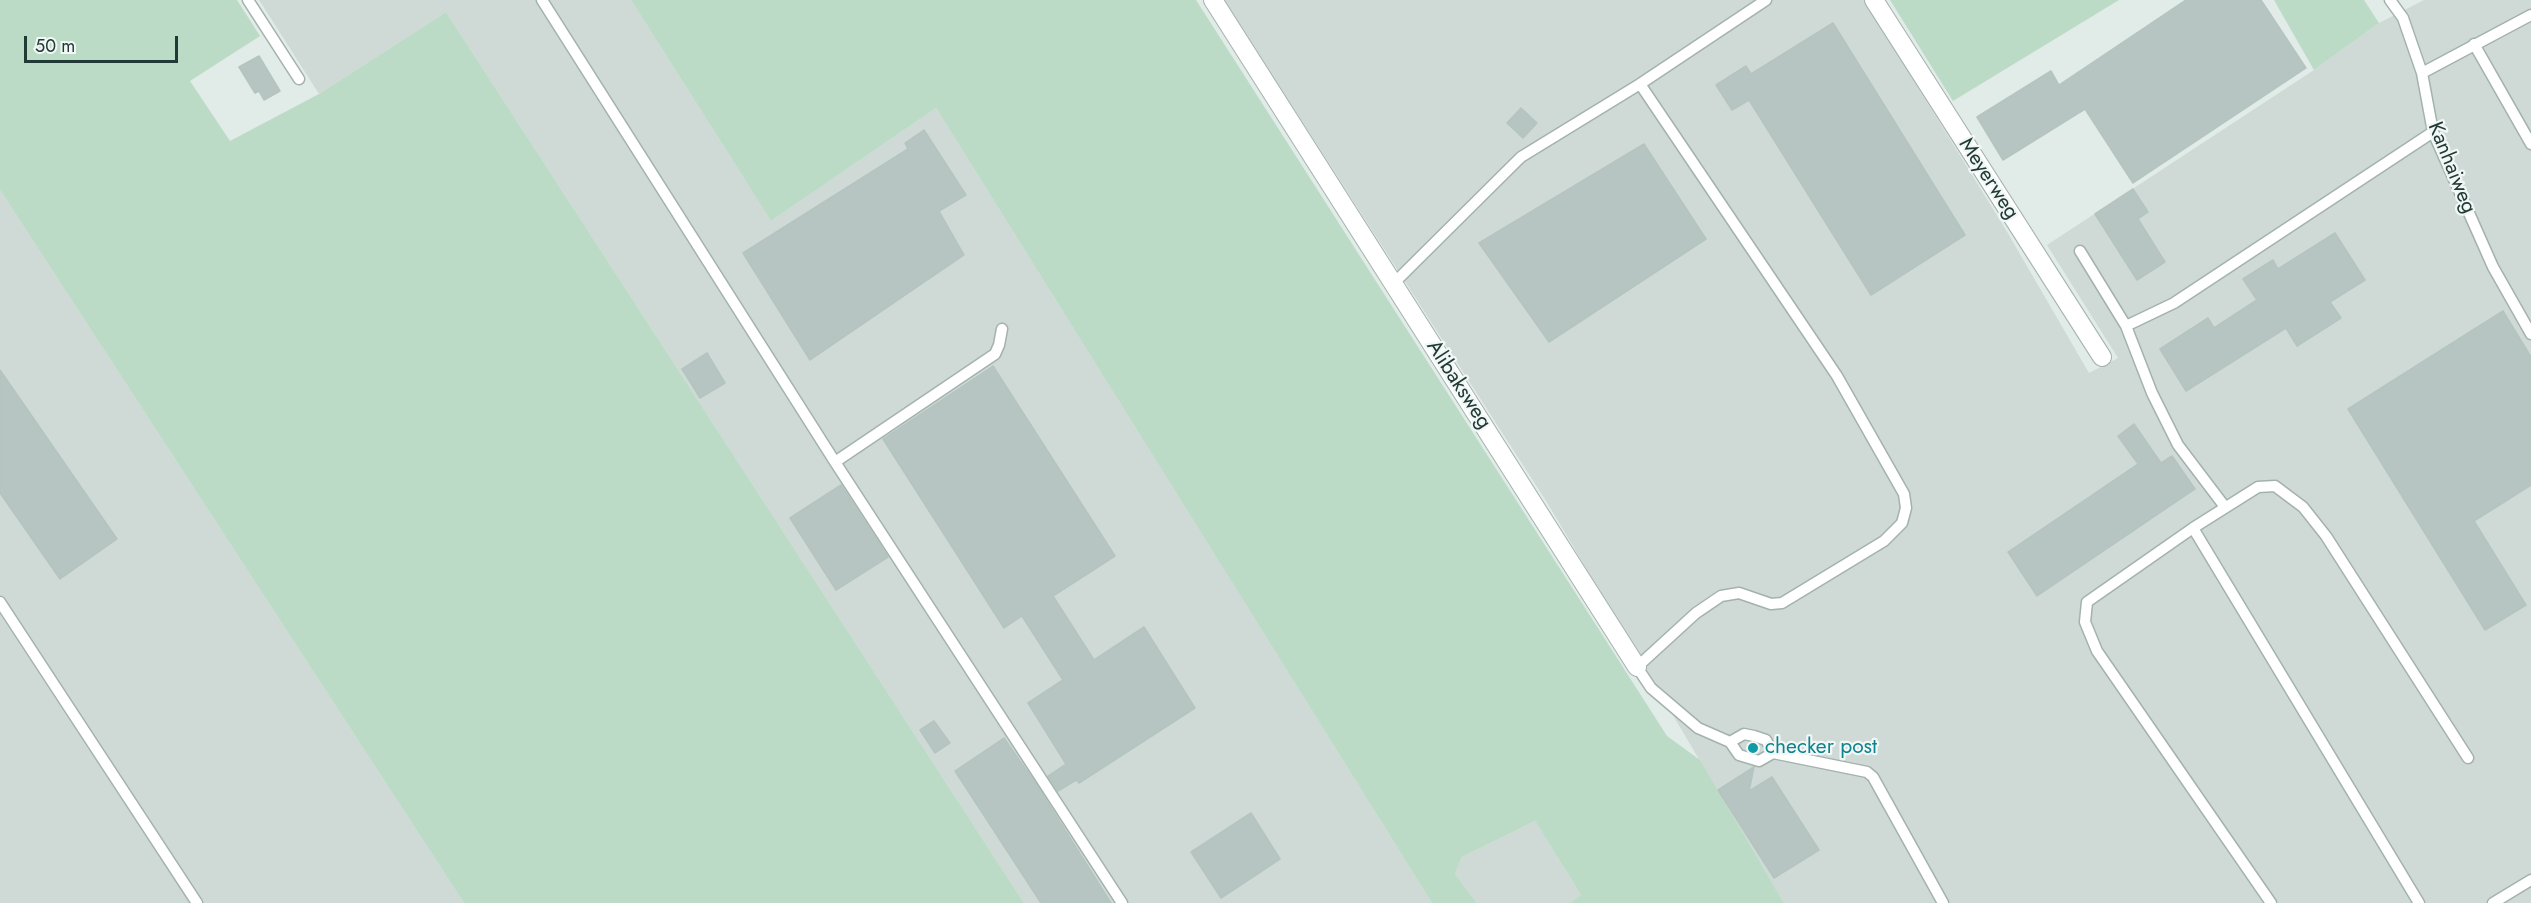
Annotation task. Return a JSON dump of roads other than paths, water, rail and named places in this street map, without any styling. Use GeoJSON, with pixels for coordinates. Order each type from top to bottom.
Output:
{"type":"FeatureCollection","features":[{"type":"Feature","properties":{"kind":"street","name":"Alibaksweg"},"geometry":{"type":"LineString","coordinates":[[1213,0],[1637,667]]}},
{"type":"Feature","properties":{"kind":"street","name":"Meyerweg"},"geometry":{"type":"LineString","coordinates":[[1874,0],[2102,357]]}},
{"type":"Feature","properties":{"kind":"lane"},"geometry":{"type":"LineString","coordinates":[[248,0],[299,79]]}},
{"type":"Feature","properties":{"kind":"lane"},"geometry":{"type":"LineString","coordinates":[[542,0],[835,462],[1122,903]]}},
{"type":"Feature","properties":{"kind":"lane"},"geometry":{"type":"LineString","coordinates":[[1394,284],[1521,157],[1640,84],[1766,0]]}},
{"type":"Feature","properties":{"kind":"lane","name":"Kanhaiweg"},"geometry":{"type":"LineString","coordinates":[[2391,0],[2403,18],[2422,73],[2433,132],[2493,267],[2530,332]]}},
{"type":"Feature","properties":{"kind":"lane"},"geometry":{"type":"LineString","coordinates":[[2422,73],[2531,15]]}},
{"type":"Feature","properties":{"kind":"lane"},"geometry":{"type":"LineString","coordinates":[[2474,44],[2531,144]]}},
{"type":"Feature","properties":{"kind":"lane"},"geometry":{"type":"LineString","coordinates":[[1637,667],[1696,613],[1721,596],[1739,593],[1771,604],[1782,603],[1884,541],[1902,523],[1906,508],[1904,494],[1837,376],[1640,84]]}},
{"type":"Feature","properties":{"kind":"lane"},"geometry":{"type":"LineString","coordinates":[[2126,327],[2174,303],[2433,132]]}},
{"type":"Feature","properties":{"kind":"lane"},"geometry":{"type":"LineString","coordinates":[[2080,251],[2126,327],[2152,393],[2178,444],[2225,507]]}},
{"type":"Feature","properties":{"kind":"lane"},"geometry":{"type":"LineString","coordinates":[[835,462],[995,354],[1002,329]]}},
{"type":"Feature","properties":{"kind":"lane"},"geometry":{"type":"LineString","coordinates":[[2271,903],[2097,651],[2085,622],[2087,603],[2225,507],[2258,487],[2275,486],[2303,507],[2326,536],[2468,758]]}},
{"type":"Feature","properties":{"kind":"lane"},"geometry":{"type":"LineString","coordinates":[[2193,528],[2419,903]]}},
{"type":"Feature","properties":{"kind":"lane"},"geometry":{"type":"LineString","coordinates":[[1,605],[197,903]]}},
{"type":"Feature","properties":{"kind":"lane","name":"Alibaksweg"},"geometry":{"type":"LineString","coordinates":[[1637,667],[1651,688],[1698,728],[1730,742],[1739,755],[1759,762],[1773,753]]}},
{"type":"Feature","properties":{"kind":"lane"},"geometry":{"type":"LineString","coordinates":[[1730,742],[1744,734],[1754,736],[1766,740],[1773,753],[1859,769],[1873,777],[1943,903]]}},
{"type":"Feature","properties":{"kind":"lane"},"geometry":{"type":"LineString","coordinates":[[2493,903],[2531,880]]}},
{"type":"Feature","properties":{"kind":"place","name":"checker post"},"geometry":{"type":"Point","coordinates":[1753,748]}}]}
